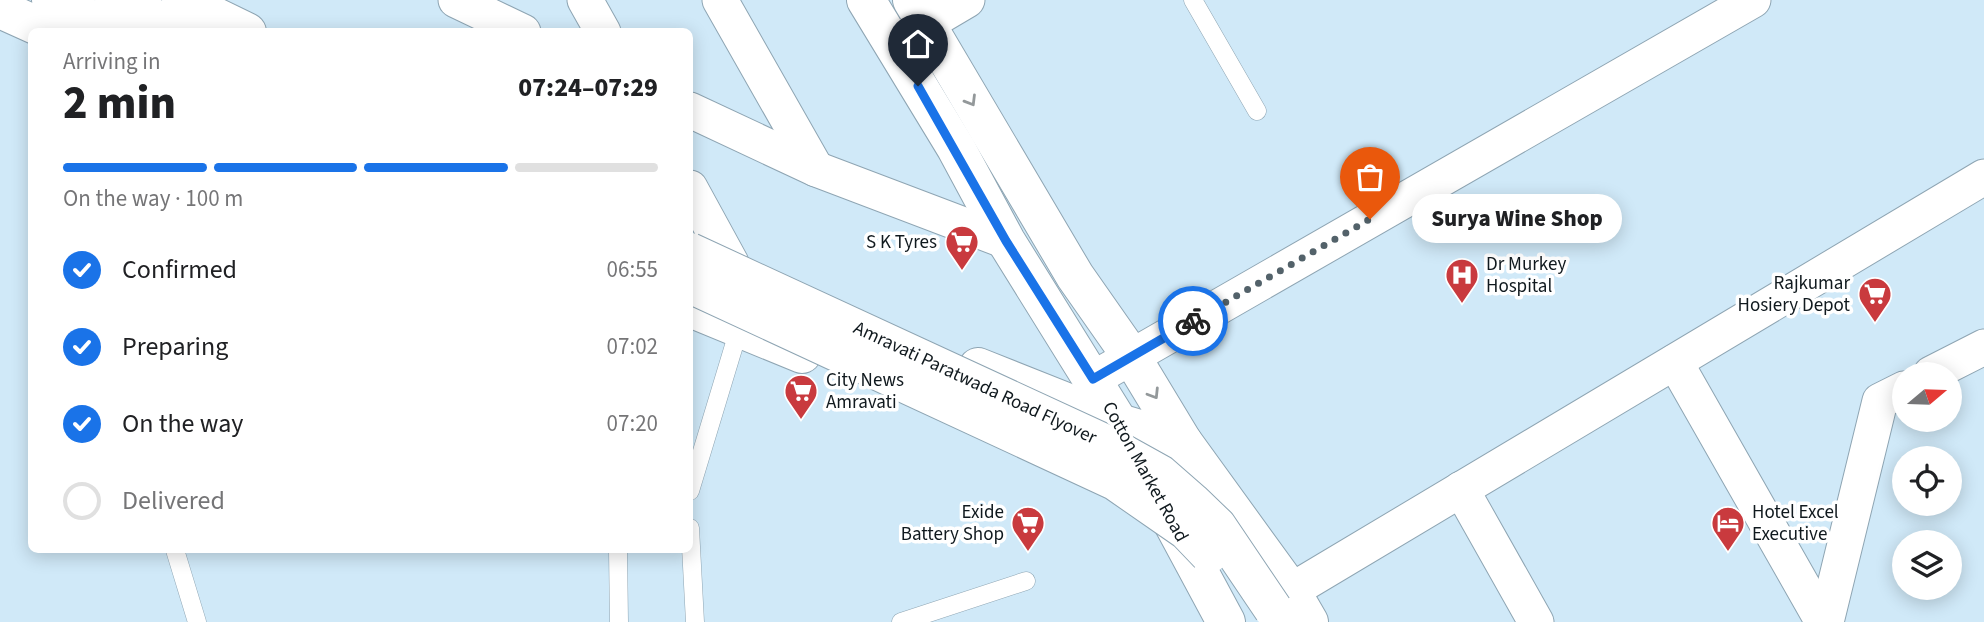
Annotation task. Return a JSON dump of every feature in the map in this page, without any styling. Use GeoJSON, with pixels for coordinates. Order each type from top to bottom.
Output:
{"type":"FeatureCollection","features":[{"type":"Feature","properties":{"kind":"main road"},"geometry":{"type":"LineString","coordinates":[[51,0],[109,28]]}},
{"type":"Feature","properties":{"kind":"main road"},"geometry":{"type":"LineString","coordinates":[[114,0],[177,28]]}},
{"type":"Feature","properties":{"kind":"main road"},"geometry":{"type":"LineString","coordinates":[[181,0],[239,28]]}},
{"type":"Feature","properties":{"kind":"main road","name":"Cotton Market Road"},"geometry":{"type":"LineString","coordinates":[[866,0],[956,148],[1006,241],[1093,379],[1226,622]]}},
{"type":"Feature","properties":{"kind":"main road"},"geometry":{"type":"LineString","coordinates":[[0,9],[42,28]]}},
{"type":"Feature","properties":{"kind":"main road"},"geometry":{"type":"LineString","coordinates":[[919,11],[1075,276],[1131,356],[1183,442],[1230,505],[1282,613]]}},
{"type":"Feature","properties":{"kind":"main road"},"geometry":{"type":"LineString","coordinates":[[693,244],[731,263],[1119,424],[1183,442]]}},
{"type":"Feature","properties":{"kind":"main road","name":"Amravati Paratwada Road Flyover"},"geometry":{"type":"LineString","coordinates":[[693,253],[1106,443],[1160,474],[1217,526],[1282,613]]}},
{"type":"Feature","properties":{"kind":"main road","name":"Amravati Paratwada Road Flyover"},"geometry":{"type":"LineString","coordinates":[[693,285],[1115,481],[1187,531],[1217,563],[1282,613]]}},
{"type":"Feature","properties":{"kind":"main road"},"geometry":{"type":"LineString","coordinates":[[693,309],[1004,434],[1230,505]]}},
{"type":"Feature","properties":{"kind":"street"},"geometry":{"type":"LineString","coordinates":[[456,0],[515,28]]}},
{"type":"Feature","properties":{"kind":"street"},"geometry":{"type":"LineString","coordinates":[[585,0],[601,28]]}},
{"type":"Feature","properties":{"kind":"street"},"geometry":{"type":"LineString","coordinates":[[720,0],[816,169]]}},
{"type":"Feature","properties":{"kind":"street"},"geometry":{"type":"LineString","coordinates":[[893,45],[919,11],[967,0]]}},
{"type":"Feature","properties":{"kind":"street"},"geometry":{"type":"LineString","coordinates":[[1093,379],[1752,0]]}},
{"type":"Feature","properties":{"kind":"street"},"geometry":{"type":"LineString","coordinates":[[693,111],[816,169],[1006,241]]}},
{"type":"Feature","properties":{"kind":"street"},"geometry":{"type":"LineString","coordinates":[[1282,613],[1461,489],[1984,177]]}},
{"type":"Feature","properties":{"kind":"street"},"geometry":{"type":"LineString","coordinates":[[693,193],[731,263]]}},
{"type":"Feature","properties":{"kind":"street"},"geometry":{"type":"LineString","coordinates":[[1955,362],[1984,347]]}},
{"type":"Feature","properties":{"kind":"street"},"geometry":{"type":"LineString","coordinates":[[1675,362],[1824,622]]}},
{"type":"Feature","properties":{"kind":"street"},"geometry":{"type":"LineString","coordinates":[[1824,622],[1880,401],[1892,395]]}},
{"type":"Feature","properties":{"kind":"street"},"geometry":{"type":"LineString","coordinates":[[1461,489],[1536,622]]}},
{"type":"Feature","properties":{"kind":"lane"},"geometry":{"type":"LineString","coordinates":[[1193,0],[1257,111]]}},
{"type":"Feature","properties":{"kind":"lane"},"geometry":{"type":"LineString","coordinates":[[693,481],[739,329]]}},
{"type":"Feature","properties":{"kind":"lane"},"geometry":{"type":"LineString","coordinates":[[176,553],[197,622]]}},
{"type":"Feature","properties":{"kind":"lane"},"geometry":{"type":"LineString","coordinates":[[618,553],[619,622]]}},
{"type":"Feature","properties":{"kind":"lane"},"geometry":{"type":"LineString","coordinates":[[691,553],[695,622]]}},
{"type":"Feature","properties":{"kind":"lane"},"geometry":{"type":"LineString","coordinates":[[901,622],[1026,581]]}},
{"type":"Feature","properties":{"kind":"way so far"},"geometry":{"type":"LineString","coordinates":[[1193,321],[1370,219]]}},
{"type":"Feature","properties":{"kind":"place","name":"Surya Wine Shop"},"geometry":{"type":"Point","coordinates":[1370,219]}},
{"type":"Feature","properties":{"kind":"place","name":"S K Tyres"},"geometry":{"type":"Point","coordinates":[962,272]}},
{"type":"Feature","properties":{"kind":"place","name":"Dr Murkey Hospital"},"geometry":{"type":"Point","coordinates":[1462,305]}},
{"type":"Feature","properties":{"kind":"place","name":"Rajkumar Hosiery Depot"},"geometry":{"type":"Point","coordinates":[1875,324]}},
{"type":"Feature","properties":{"kind":"place","name":"City News Amravati"},"geometry":{"type":"Point","coordinates":[801,421]}},
{"type":"Feature","properties":{"kind":"place","name":"Exide Battery Shop"},"geometry":{"type":"Point","coordinates":[1028,553]}},
{"type":"Feature","properties":{"kind":"place","name":"Hotel Excel Executive"},"geometry":{"type":"Point","coordinates":[1728,553]}},
{"type":"Feature","properties":{"kind":"route"},"geometry":{"type":"LineString","coordinates":[[918,86],[956,148],[1006,241],[1093,379],[1193,321]]}}]}
